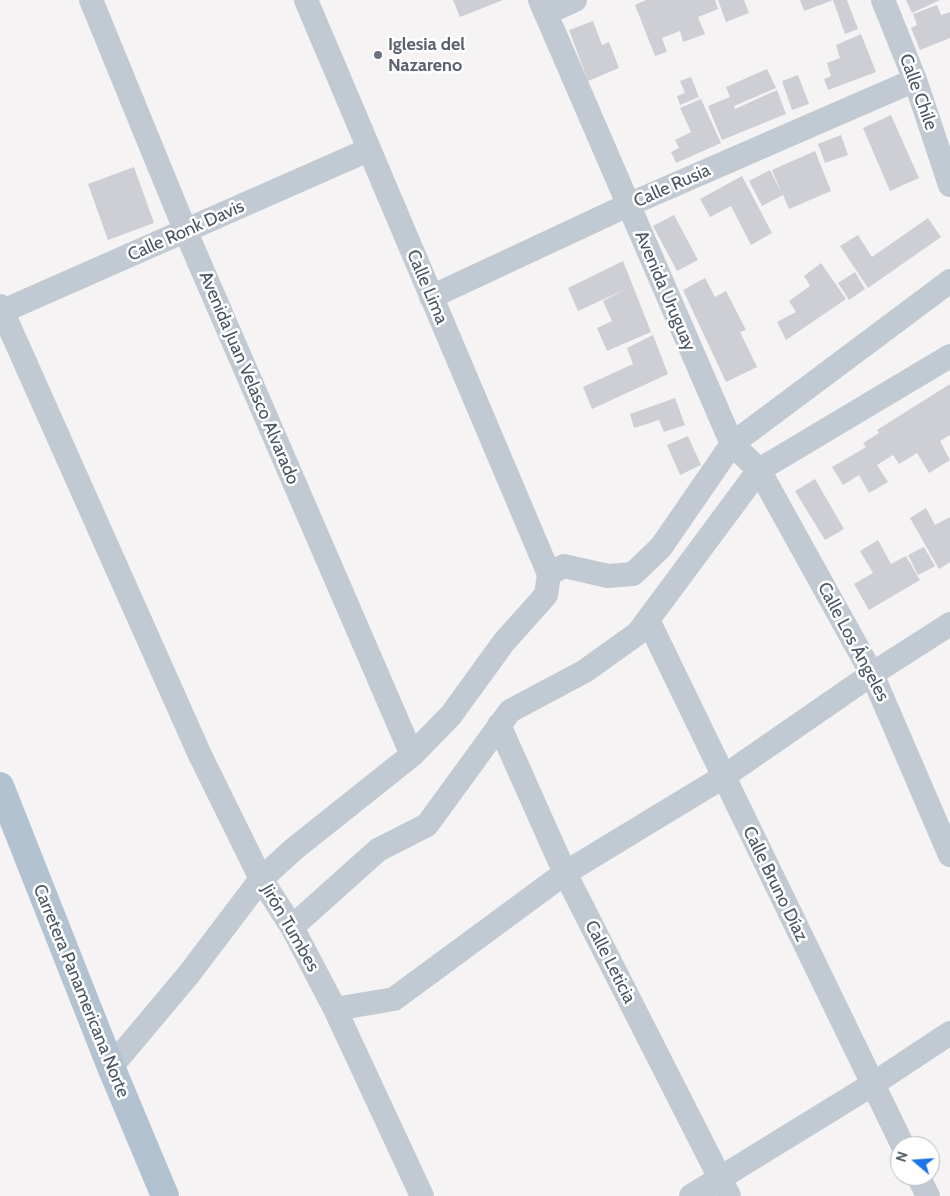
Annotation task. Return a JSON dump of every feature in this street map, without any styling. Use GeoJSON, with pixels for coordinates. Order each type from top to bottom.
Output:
{"type":"FeatureCollection","features":[{"type":"Feature","properties":{"kind":"main road","name":"Carretera Panamericana Norte"},"geometry":{"type":"LineString","coordinates":[[0,786],[111,1067],[165,1196]]}},
{"type":"Feature","properties":{"kind":"street","name":"Avenida Juan Velasco Alvarado"},"geometry":{"type":"LineString","coordinates":[[91,0],[186,232],[412,755]]}},
{"type":"Feature","properties":{"kind":"street","name":"Calle Lima"},"geometry":{"type":"LineString","coordinates":[[306,0],[549,574]]}},
{"type":"Feature","properties":{"kind":"street"},"geometry":{"type":"LineString","coordinates":[[543,7],[575,0]]}},
{"type":"Feature","properties":{"kind":"street","name":"Calle Chile"},"geometry":{"type":"LineString","coordinates":[[883,0],[915,80],[950,185]]}},
{"type":"Feature","properties":{"kind":"street","name":"Avenida Uruguay"},"geometry":{"type":"LineString","coordinates":[[543,7],[732,444]]}},
{"type":"Feature","properties":{"kind":"street","name":"Calle Rusia"},"geometry":{"type":"LineString","coordinates":[[431,297],[628,205],[915,80]]}},
{"type":"Feature","properties":{"kind":"street","name":"Calle Ronk Davis"},"geometry":{"type":"LineString","coordinates":[[1,309],[186,232],[368,150]]}},
{"type":"Feature","properties":{"kind":"street"},"geometry":{"type":"LineString","coordinates":[[1,309],[196,746],[261,878],[294,849],[412,755],[451,715],[504,642],[546,595],[549,574],[564,566],[608,576],[633,574],[661,547],[732,444],[950,281]]}},
{"type":"Feature","properties":{"kind":"street"},"geometry":{"type":"LineString","coordinates":[[292,927],[378,850],[427,825],[510,711],[585,671],[638,633],[759,470],[950,356]]}},
{"type":"Feature","properties":{"kind":"street","name":"Calle Los Ángeles"},"geometry":{"type":"LineString","coordinates":[[732,444],[759,470],[872,674],[950,855]]}},
{"type":"Feature","properties":{"kind":"street","name":"Calle Bruno Díaz"},"geometry":{"type":"LineString","coordinates":[[648,620],[898,1136]]}},
{"type":"Feature","properties":{"kind":"street"},"geometry":{"type":"LineString","coordinates":[[335,1009],[394,999],[565,873],[723,777],[872,674],[950,624]]}},
{"type":"Feature","properties":{"kind":"street","name":"Calle Leticia"},"geometry":{"type":"LineString","coordinates":[[500,726],[565,873],[724,1187]]}},
{"type":"Feature","properties":{"kind":"street","name":"Jirón Tumbes"},"geometry":{"type":"LineString","coordinates":[[111,1067],[189,974],[261,878],[292,927],[335,1009],[422,1196]]}},
{"type":"Feature","properties":{"kind":"street"},"geometry":{"type":"LineString","coordinates":[[691,1196],[724,1187],[950,1033]]}},
{"type":"Feature","properties":{"kind":"building"},"geometry":{"type":"Polygon","coordinates":[[[453,0],[503,0],[460,17],[453,0]]]}},
{"type":"Feature","properties":{"kind":"building"},"geometry":{"type":"Polygon","coordinates":[[[646,0],[715,0],[718,9],[698,17],[705,34],[683,42],[680,31],[662,38],[667,52],[655,56],[635,5],[646,0]]]}},
{"type":"Feature","properties":{"kind":"building"},"geometry":{"type":"Polygon","coordinates":[[[718,0],[744,0],[749,13],[726,22],[718,0]]]}},
{"type":"Feature","properties":{"kind":"building"},"geometry":{"type":"Polygon","coordinates":[[[800,0],[833,0],[804,11],[800,0]]]}},
{"type":"Feature","properties":{"kind":"building"},"geometry":{"type":"Polygon","coordinates":[[[833,0],[847,0],[858,29],[845,34],[833,0]]]}},
{"type":"Feature","properties":{"kind":"building"},"geometry":{"type":"Polygon","coordinates":[[[906,0],[940,0],[912,13],[906,0]]]}},
{"type":"Feature","properties":{"kind":"building"},"geometry":{"type":"Polygon","coordinates":[[[937,5],[941,15],[950,12],[950,38],[920,50],[911,28],[917,25],[913,14],[937,5]]]}},
{"type":"Feature","properties":{"kind":"building"},"geometry":{"type":"Polygon","coordinates":[[[593,21],[602,45],[609,42],[619,68],[588,81],[569,30],[593,21]]]}},
{"type":"Feature","properties":{"kind":"building"},"geometry":{"type":"Polygon","coordinates":[[[861,34],[876,72],[828,90],[824,79],[831,76],[827,63],[840,58],[836,45],[861,34]]]}},
{"type":"Feature","properties":{"kind":"building"},"geometry":{"type":"Polygon","coordinates":[[[767,69],[776,88],[734,106],[735,109],[777,90],[786,114],[722,140],[708,106],[730,97],[726,87],[767,69]]]}},
{"type":"Feature","properties":{"kind":"building"},"geometry":{"type":"Polygon","coordinates":[[[798,75],[809,104],[792,110],[782,81],[798,75]]]}},
{"type":"Feature","properties":{"kind":"building"},"geometry":{"type":"Polygon","coordinates":[[[691,77],[699,97],[680,105],[677,96],[685,93],[680,81],[691,77]]]}},
{"type":"Feature","properties":{"kind":"building"},"geometry":{"type":"Polygon","coordinates":[[[701,99],[721,143],[676,163],[671,152],[679,148],[675,140],[691,132],[680,108],[701,99]]]}},
{"type":"Feature","properties":{"kind":"building"},"geometry":{"type":"Polygon","coordinates":[[[891,115],[919,178],[890,191],[863,128],[891,115]]]}},
{"type":"Feature","properties":{"kind":"building"},"geometry":{"type":"Polygon","coordinates":[[[841,135],[848,155],[825,163],[818,144],[841,135]]]}},
{"type":"Feature","properties":{"kind":"building"},"geometry":{"type":"Polygon","coordinates":[[[815,151],[831,191],[789,209],[783,195],[762,206],[749,181],[770,170],[782,194],[772,170],[815,151]]]}},
{"type":"Feature","properties":{"kind":"building"},"geometry":{"type":"Polygon","coordinates":[[[134,167],[154,223],[108,240],[88,184],[134,167]]]}},
{"type":"Feature","properties":{"kind":"building"},"geometry":{"type":"Polygon","coordinates":[[[742,176],[772,233],[751,245],[731,206],[710,217],[700,199],[742,176]]]}},
{"type":"Feature","properties":{"kind":"building"},"geometry":{"type":"Polygon","coordinates":[[[674,215],[698,260],[677,271],[653,226],[674,215]]]}},
{"type":"Feature","properties":{"kind":"building"},"geometry":{"type":"Polygon","coordinates":[[[928,218],[941,237],[868,288],[840,246],[858,235],[872,257],[928,218]]]}},
{"type":"Feature","properties":{"kind":"building"},"geometry":{"type":"Polygon","coordinates":[[[623,261],[651,332],[607,351],[597,328],[612,321],[603,301],[626,289],[578,311],[568,288],[623,261]]]}},
{"type":"Feature","properties":{"kind":"building"},"geometry":{"type":"Polygon","coordinates":[[[821,263],[846,299],[786,340],[777,322],[796,312],[789,301],[810,286],[804,276],[821,263]]]}},
{"type":"Feature","properties":{"kind":"building"},"geometry":{"type":"Polygon","coordinates":[[[855,272],[865,289],[849,300],[838,283],[855,272]]]}},
{"type":"Feature","properties":{"kind":"building"},"geometry":{"type":"Polygon","coordinates":[[[705,278],[715,297],[726,291],[746,330],[740,332],[757,367],[726,382],[683,290],[705,278]]]}},
{"type":"Feature","properties":{"kind":"building"},"geometry":{"type":"Polygon","coordinates":[[[653,335],[668,374],[592,409],[583,387],[633,364],[627,348],[653,335]]]}},
{"type":"Feature","properties":{"kind":"building"},"geometry":{"type":"Polygon","coordinates":[[[950,384],[950,435],[940,441],[950,460],[929,473],[917,453],[899,464],[893,455],[877,465],[888,482],[869,493],[859,475],[843,485],[832,467],[866,447],[863,443],[879,433],[877,430],[950,384]]]}},
{"type":"Feature","properties":{"kind":"building"},"geometry":{"type":"Polygon","coordinates":[[[675,398],[685,425],[664,432],[659,420],[634,428],[630,414],[675,398]]]}},
{"type":"Feature","properties":{"kind":"building"},"geometry":{"type":"Polygon","coordinates":[[[688,436],[701,465],[680,475],[667,445],[688,436]]]}},
{"type":"Feature","properties":{"kind":"building"},"geometry":{"type":"Polygon","coordinates":[[[815,479],[844,529],[825,540],[795,491],[815,479]]]}},
{"type":"Feature","properties":{"kind":"building"},"geometry":{"type":"Polygon","coordinates":[[[926,508],[935,525],[950,517],[950,562],[939,569],[910,518],[926,508]]]}},
{"type":"Feature","properties":{"kind":"building"},"geometry":{"type":"Polygon","coordinates":[[[878,540],[891,564],[906,556],[920,580],[869,610],[854,584],[873,573],[860,551],[878,540]]]}},
{"type":"Feature","properties":{"kind":"building"},"geometry":{"type":"Polygon","coordinates":[[[924,547],[935,566],[918,575],[908,555],[924,547]]]}},
{"type":"Feature","properties":{"kind":"place","name":"Iglesia del Nazareno"},"geometry":{"type":"Point","coordinates":[378,55]}}]}
